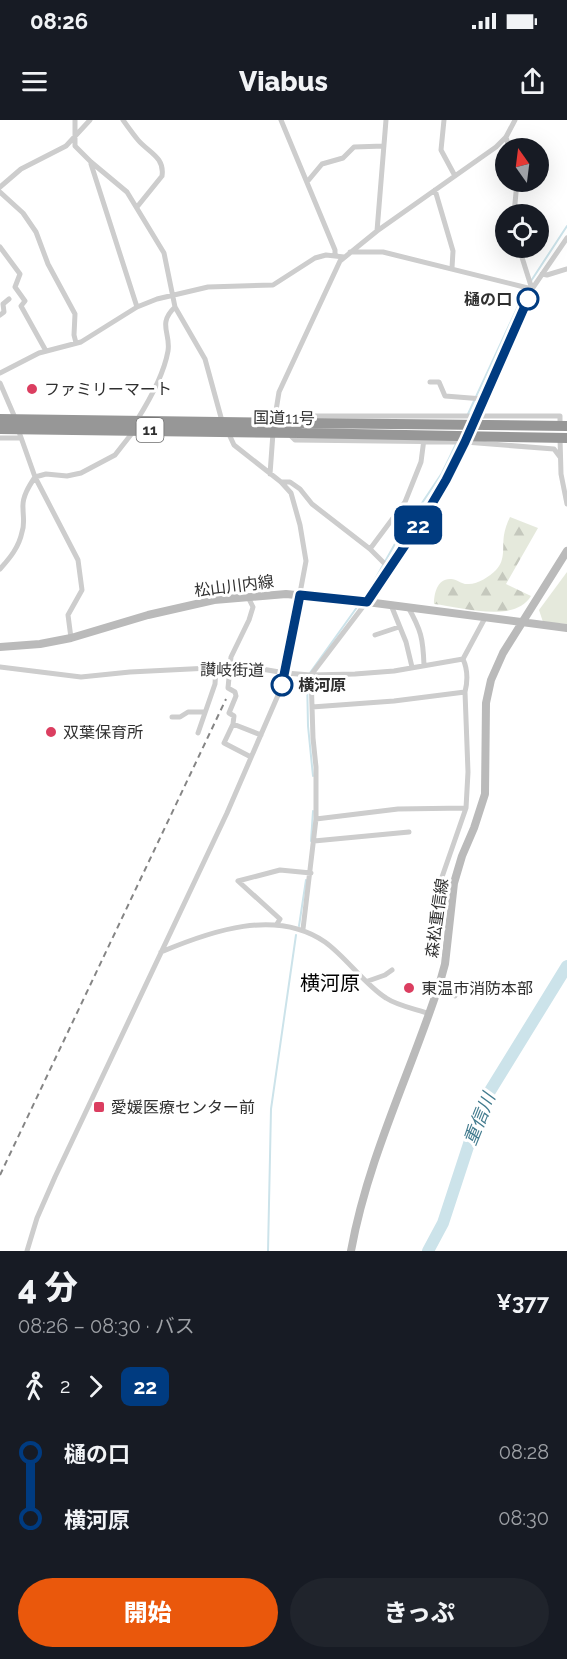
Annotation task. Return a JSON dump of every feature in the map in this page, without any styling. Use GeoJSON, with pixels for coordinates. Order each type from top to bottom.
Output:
{"type":"FeatureCollection","features":[{"type":"Feature","properties":{"kind":"highway","name":"国道11号"},"geometry":{"type":"LineString","coordinates":[[0,419],[18,428]]}},
{"type":"Feature","properties":{"kind":"highway","name":"国道11号"},"geometry":{"type":"LineString","coordinates":[[0,429],[222,421],[273,428]]}},
{"type":"Feature","properties":{"kind":"highway","name":"国道11号"},"geometry":{"type":"LineString","coordinates":[[135,425],[228,432],[273,428],[567,426]]}},
{"type":"Feature","properties":{"kind":"highway","name":"国道11号"},"geometry":{"type":"LineString","coordinates":[[300,428],[567,438]]}},
{"type":"Feature","properties":{"kind":"main road","name":"森松重信線"},"geometry":{"type":"LineString","coordinates":[[351,1251],[370,1171],[430,1014],[445,964],[454,883],[484,794],[486,703],[495,667],[567,551]]}},
{"type":"Feature","properties":{"kind":"main road","name":"松山川内線"},"geometry":{"type":"LineString","coordinates":[[0,647],[39,644],[71,638],[178,608],[214,600],[248,596],[300,595],[567,628]]}},
{"type":"Feature","properties":{"kind":"street"},"geometry":{"type":"LineString","coordinates":[[75,120],[75,146],[127,192],[164,253],[176,307],[205,359],[222,421]]}},
{"type":"Feature","properties":{"kind":"street"},"geometry":{"type":"LineString","coordinates":[[76,343],[75,314],[48,264],[36,232],[23,213],[0,190],[21,170],[55,154],[90,120]]}},
{"type":"Feature","properties":{"kind":"street"},"geometry":{"type":"LineString","coordinates":[[123,120],[140,143],[158,158],[163,170],[162,176],[137,207]]}},
{"type":"Feature","properties":{"kind":"street"},"geometry":{"type":"LineString","coordinates":[[281,120],[308,182],[335,250],[335,256]]}},
{"type":"Feature","properties":{"kind":"street"},"geometry":{"type":"LineString","coordinates":[[377,231],[386,120]]}},
{"type":"Feature","properties":{"kind":"street"},"geometry":{"type":"LineString","coordinates":[[444,120],[441,150],[455,176]]}},
{"type":"Feature","properties":{"kind":"street"},"geometry":{"type":"LineString","coordinates":[[270,474],[273,428],[279,392],[337,265],[377,231],[506,137],[515,120]]}},
{"type":"Feature","properties":{"kind":"street"},"geometry":{"type":"LineString","coordinates":[[308,182],[322,164],[343,158],[354,147],[384,146]]}},
{"type":"Feature","properties":{"kind":"street"},"geometry":{"type":"LineString","coordinates":[[91,162],[137,307]]}},
{"type":"Feature","properties":{"kind":"street"},"geometry":{"type":"LineString","coordinates":[[435,190],[453,251],[452,268]]}},
{"type":"Feature","properties":{"kind":"street"},"geometry":{"type":"LineString","coordinates":[[303,929],[316,819],[316,767],[309,675],[367,602],[426,514],[465,442],[532,290],[567,238]]}},
{"type":"Feature","properties":{"kind":"street"},"geometry":{"type":"LineString","coordinates":[[0,247],[20,274],[15,287],[25,301],[21,306],[46,351]]}},
{"type":"Feature","properties":{"kind":"street"},"geometry":{"type":"LineString","coordinates":[[351,252],[383,252],[532,290]]}},
{"type":"Feature","properties":{"kind":"street"},"geometry":{"type":"LineString","coordinates":[[0,373],[46,351],[88,338],[137,307],[208,287],[273,285],[315,258],[326,255],[344,257]]}},
{"type":"Feature","properties":{"kind":"street"},"geometry":{"type":"LineString","coordinates":[[522,258],[532,290]]}},
{"type":"Feature","properties":{"kind":"street"},"geometry":{"type":"LineString","coordinates":[[542,274],[548,275],[567,269]]}},
{"type":"Feature","properties":{"kind":"street"},"geometry":{"type":"LineString","coordinates":[[0,315],[4,312],[3,304],[9,299]]}},
{"type":"Feature","properties":{"kind":"street"},"geometry":{"type":"LineString","coordinates":[[0,569],[13,554],[22,534],[24,519],[22,506],[26,490],[35,477],[46,474],[67,476],[81,473],[115,455],[149,401],[169,349],[165,331],[169,312],[176,307]]}},
{"type":"Feature","properties":{"kind":"street"},"geometry":{"type":"LineString","coordinates":[[430,382],[439,382],[446,396],[483,399]]}},
{"type":"Feature","properties":{"kind":"street"},"geometry":{"type":"LineString","coordinates":[[0,383],[35,477],[78,560],[82,590],[68,615],[71,638]]}},
{"type":"Feature","properties":{"kind":"street"},"geometry":{"type":"LineString","coordinates":[[560,457],[554,449],[465,442],[295,440],[287,428],[295,416],[560,416],[560,457],[567,504]]}},
{"type":"Feature","properties":{"kind":"street"},"geometry":{"type":"LineString","coordinates":[[370,549],[405,502],[421,462],[427,417]]}},
{"type":"Feature","properties":{"kind":"street"},"geometry":{"type":"LineString","coordinates":[[0,438],[18,428]]}},
{"type":"Feature","properties":{"kind":"street"},"geometry":{"type":"LineString","coordinates":[[27,1251],[37,1218],[55,1177],[227,813],[285,673],[304,582],[306,561],[291,494],[281,482],[234,445],[228,432]]}},
{"type":"Feature","properties":{"kind":"street"},"geometry":{"type":"LineString","coordinates":[[281,482],[290,482],[300,489],[312,504],[370,549],[389,568]]}},
{"type":"Feature","properties":{"kind":"street"},"geometry":{"type":"LineString","coordinates":[[228,688],[231,657],[253,607],[248,596]]}},
{"type":"Feature","properties":{"kind":"street"},"geometry":{"type":"LineString","coordinates":[[391,605],[406,642],[412,667]]}},
{"type":"Feature","properties":{"kind":"street"},"geometry":{"type":"LineString","coordinates":[[408,607],[420,628],[423,639],[424,665]]}},
{"type":"Feature","properties":{"kind":"street"},"geometry":{"type":"LineString","coordinates":[[442,877],[466,808],[468,772],[465,692],[467,667],[463,659],[485,618]]}},
{"type":"Feature","properties":{"kind":"street"},"geometry":{"type":"LineString","coordinates":[[375,635],[399,627]]}},
{"type":"Feature","properties":{"kind":"street","name":"讃岐街道"},"geometry":{"type":"LineString","coordinates":[[0,667],[81,677],[216,668],[256,668],[309,675],[394,671],[463,659]]}},
{"type":"Feature","properties":{"kind":"street"},"geometry":{"type":"LineString","coordinates":[[198,733],[214,684],[216,668]]}},
{"type":"Feature","properties":{"kind":"street"},"geometry":{"type":"LineString","coordinates":[[214,684],[228,688],[235,692],[236,696],[229,713],[234,716],[233,724],[224,743],[251,757]]}},
{"type":"Feature","properties":{"kind":"street"},"geometry":{"type":"LineString","coordinates":[[312,707],[394,701],[465,692]]}},
{"type":"Feature","properties":{"kind":"street"},"geometry":{"type":"LineString","coordinates":[[172,717],[180,717],[188,712],[205,712]]}},
{"type":"Feature","properties":{"kind":"street"},"geometry":{"type":"LineString","coordinates":[[233,724],[261,735]]}},
{"type":"Feature","properties":{"kind":"street"},"geometry":{"type":"LineString","coordinates":[[316,819],[434,807],[466,808]]}},
{"type":"Feature","properties":{"kind":"street"},"geometry":{"type":"LineString","coordinates":[[314,841],[409,832]]}},
{"type":"Feature","properties":{"kind":"street"},"geometry":{"type":"LineString","coordinates":[[277,924],[280,919],[238,881],[280,870],[309,873]]}},
{"type":"Feature","properties":{"kind":"street"},"geometry":{"type":"LineString","coordinates":[[161,952],[215,933],[260,924],[277,924],[303,929],[325,942],[389,1000],[430,1014]]}},
{"type":"Feature","properties":{"kind":"street"},"geometry":{"type":"LineString","coordinates":[[368,981],[392,970]]}},
{"type":"Feature","properties":{"kind":"street"},"geometry":{"type":"LineString","coordinates":[[438,990],[455,996]]}},
{"type":"Feature","properties":{"kind":"green space"},"geometry":{"type":"Polygon","coordinates":[[[510,517],[538,528],[506,584],[531,596],[523,605],[500,612],[434,604],[436,592],[442,581],[452,579],[471,584],[486,578],[496,570],[502,558],[504,535],[510,517]]]}},
{"type":"Feature","properties":{"kind":"green space"},"geometry":{"type":"Polygon","coordinates":[[[567,572],[567,624],[543,622],[539,610],[567,572]]]}},
{"type":"Feature","properties":{"kind":"waterway"},"geometry":{"type":"LineString","coordinates":[[531,281],[567,226]]}},
{"type":"Feature","properties":{"kind":"waterway"},"geometry":{"type":"LineString","coordinates":[[468,414],[526,289]]}},
{"type":"Feature","properties":{"kind":"waterway"},"geometry":{"type":"LineString","coordinates":[[364,599],[396,542],[442,473],[457,442]]}},
{"type":"Feature","properties":{"kind":"waterway"},"geometry":{"type":"LineString","coordinates":[[313,776],[308,726],[307,677],[360,603]]}},
{"type":"Feature","properties":{"kind":"waterway"},"geometry":{"type":"LineString","coordinates":[[311,841],[313,811]]}},
{"type":"Feature","properties":{"kind":"waterway"},"geometry":{"type":"LineString","coordinates":[[299,926],[306,880]]}},
{"type":"Feature","properties":{"kind":"waterway"},"geometry":{"type":"LineString","coordinates":[[268,1251],[271,1109],[296,935]]}},
{"type":"Feature","properties":{"kind":"waterway","name":"重信川"},"geometry":{"type":"LineString","coordinates":[[428,1251],[443,1223],[482,1104],[567,966]]}},
{"type":"Feature","properties":{"kind":"railway"},"geometry":{"type":"LineString","coordinates":[[0,1175],[226,699]]}},
{"type":"Feature","properties":{"kind":"bus line","name":"22"},"geometry":{"type":"LineString","coordinates":[[282,685],[300,595],[367,602],[446,480],[528,299]]}},
{"type":"Feature","properties":{"kind":"place","name":"樋の口"},"geometry":{"type":"Point","coordinates":[528,299]}},
{"type":"Feature","properties":{"kind":"place","name":"ファミリーマート"},"geometry":{"type":"Point","coordinates":[32,389]}},
{"type":"Feature","properties":{"kind":"place","name":"横河原"},"geometry":{"type":"Point","coordinates":[282,685]}},
{"type":"Feature","properties":{"kind":"place","name":"双葉保育所"},"geometry":{"type":"Point","coordinates":[51,732]}},
{"type":"Feature","properties":{"kind":"place","name":"東温市消防本部"},"geometry":{"type":"Point","coordinates":[409,988]}},
{"type":"Feature","properties":{"kind":"place","name":"愛媛医療センター前"},"geometry":{"type":"Point","coordinates":[99,1107]}},
{"type":"Feature","properties":{"kind":"district","name":"横河原"},"geometry":{"type":"Point","coordinates":[330,983]}}]}
